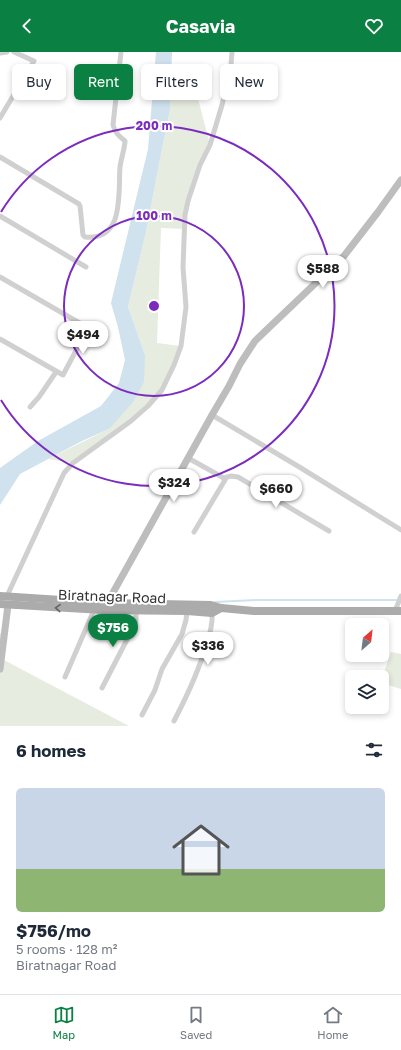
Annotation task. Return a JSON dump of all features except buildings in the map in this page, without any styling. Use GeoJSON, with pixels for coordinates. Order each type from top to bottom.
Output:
{"type":"FeatureCollection","features":[{"type":"Feature","properties":{"kind":"main road","name":"Biratnagar Road"},"geometry":{"type":"LineString","coordinates":[[4,600],[107,603],[212,609]]}},
{"type":"Feature","properties":{"kind":"main road","name":"Biratnagar Road"},"geometry":{"type":"LineString","coordinates":[[4,600],[98,610],[187,611],[212,609]]}},
{"type":"Feature","properties":{"kind":"main road"},"geometry":{"type":"LineString","coordinates":[[212,609],[221,608],[254,611],[398,611]]}},
{"type":"Feature","properties":{"kind":"street"},"geometry":{"type":"LineString","coordinates":[[0,53],[7,52]]}},
{"type":"Feature","properties":{"kind":"street"},"geometry":{"type":"LineString","coordinates":[[0,118],[34,61],[14,52]]}},
{"type":"Feature","properties":{"kind":"street"},"geometry":{"type":"LineString","coordinates":[[0,165],[2,158],[79,204],[83,235],[85,237],[99,236],[106,233],[118,212],[120,164],[125,142],[116,134],[113,125],[121,52]]}},
{"type":"Feature","properties":{"kind":"street"},"geometry":{"type":"LineString","coordinates":[[0,669],[4,600],[64,473],[73,463],[131,421],[148,406],[162,390],[181,346],[186,307],[184,267],[185,215],[200,165],[210,145],[222,104],[231,64],[232,52]]}},
{"type":"Feature","properties":{"kind":"street"},"geometry":{"type":"LineString","coordinates":[[65,677],[98,610],[107,603],[240,364],[255,341],[344,256],[401,180]]}},
{"type":"Feature","properties":{"kind":"street"},"geometry":{"type":"LineString","coordinates":[[0,216],[86,267]]}},
{"type":"Feature","properties":{"kind":"street"},"geometry":{"type":"LineString","coordinates":[[0,277],[88,328],[98,332]]}},
{"type":"Feature","properties":{"kind":"street"},"geometry":{"type":"LineString","coordinates":[[0,339],[63,375],[88,328]]}},
{"type":"Feature","properties":{"kind":"street"},"geometry":{"type":"LineString","coordinates":[[30,406],[39,397],[56,372]]}},
{"type":"Feature","properties":{"kind":"street"},"geometry":{"type":"LineString","coordinates":[[212,415],[401,530]]}},
{"type":"Feature","properties":{"kind":"street"},"geometry":{"type":"LineString","coordinates":[[188,458],[224,478],[231,476],[238,477],[329,531]]}},
{"type":"Feature","properties":{"kind":"street"},"geometry":{"type":"LineString","coordinates":[[194,532],[224,482],[224,478]]}},
{"type":"Feature","properties":{"kind":"street"},"geometry":{"type":"LineString","coordinates":[[398,611],[401,596]]}},
{"type":"Feature","properties":{"kind":"street"},"geometry":{"type":"LineString","coordinates":[[174,721],[192,685],[203,655],[212,624],[212,609]]}},
{"type":"Feature","properties":{"kind":"street"},"geometry":{"type":"LineString","coordinates":[[102,688],[133,628],[136,620],[136,611]]}},
{"type":"Feature","properties":{"kind":"street"},"geometry":{"type":"LineString","coordinates":[[142,715],[155,690],[162,669],[182,634],[187,611]]}},
{"type":"Feature","properties":{"kind":"shaded area"},"geometry":{"type":"Polygon","coordinates":[[[170,100],[198,100],[210,145],[188,201],[184,229],[161,228],[157,343],[181,346],[162,390],[148,406],[73,463],[48,459],[109,429],[145,355],[128,307],[146,232],[170,110],[170,100]]]}},
{"type":"Feature","properties":{"kind":"shaded area"},"geometry":{"type":"Polygon","coordinates":[[[0,633],[4,635],[2,659],[129,726],[0,726],[0,633]]]}},
{"type":"Feature","properties":{"kind":"shaded area"},"geometry":{"type":"Polygon","coordinates":[[[391,652],[401,654],[401,689],[389,685],[389,670],[385,670],[388,662],[389,662],[391,652]]]}},
{"type":"Feature","properties":{"kind":"water"},"geometry":{"type":"Polygon","coordinates":[[[156,52],[172,52],[172,64],[155,64],[156,52]]]}},
{"type":"Feature","properties":{"kind":"water"},"geometry":{"type":"Polygon","coordinates":[[[152,100],[170,100],[170,110],[146,232],[128,307],[145,355],[144,382],[133,402],[109,429],[82,441],[20,474],[0,505],[0,468],[38,441],[101,406],[119,383],[125,360],[111,303],[148,149],[152,100]]]}},
{"type":"Feature","properties":{"kind":"waterway"},"geometry":{"type":"LineString","coordinates":[[215,602],[257,600],[396,600]]}}]}
